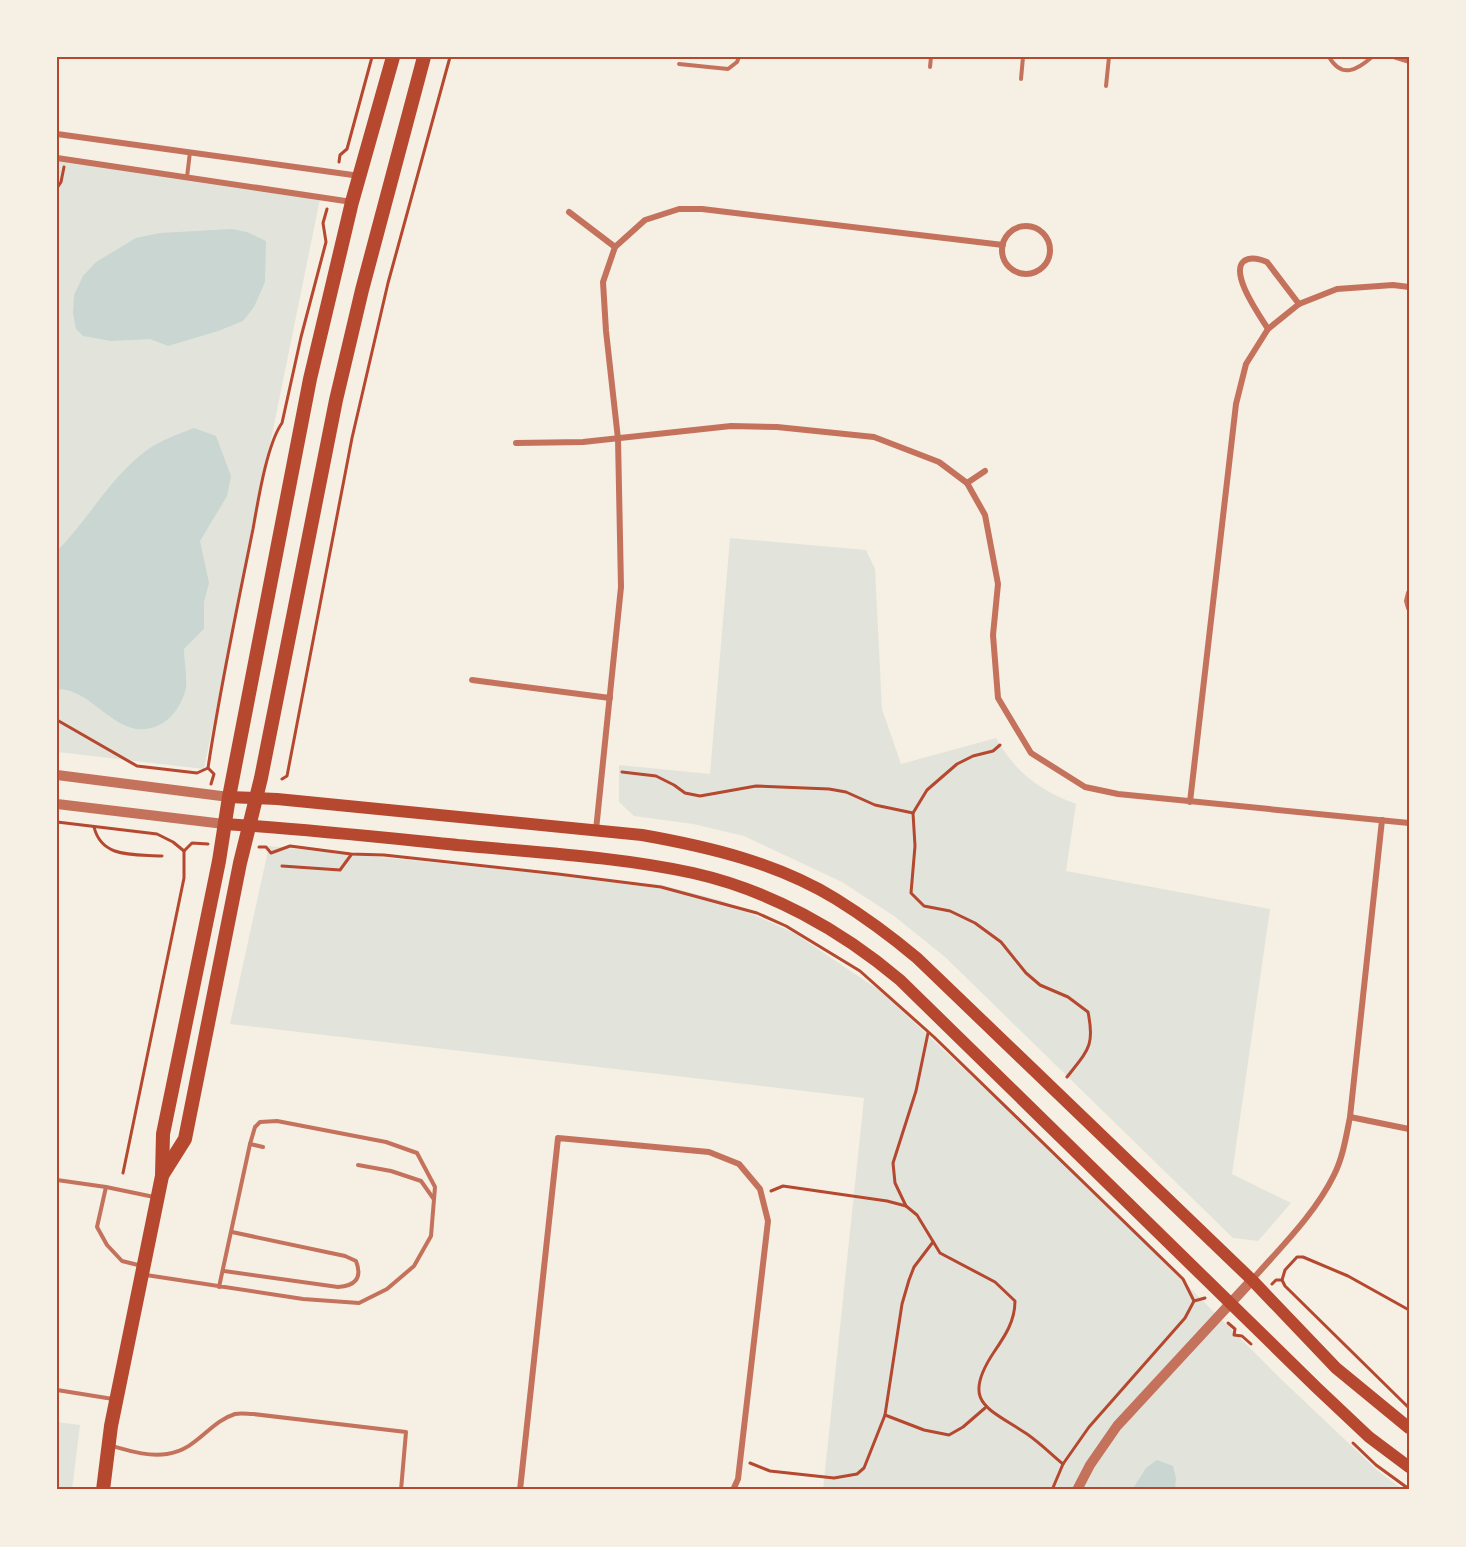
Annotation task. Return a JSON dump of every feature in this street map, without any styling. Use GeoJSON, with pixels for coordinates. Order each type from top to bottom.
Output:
{"type":"FeatureCollection","features":[{"type":"Feature","properties":{"kind":"main road"},"geometry":{"type":"LineString","coordinates":[[103,1490],[117,1399],[162,1176],[163,1134],[310,379],[352,202],[393,57]]}},
{"type":"Feature","properties":{"kind":"main road"},"geometry":{"type":"LineString","coordinates":[[162,1176],[185,1139],[336,400],[362,290],[424,57]]}},
{"type":"Feature","properties":{"kind":"main road"},"geometry":{"type":"LineString","coordinates":[[229,797],[642,835],[690,843],[742,857],[789,875],[835,898],[883,930],[926,967],[1252,1280],[1336,1368],[1409,1428]]}},
{"type":"Feature","properties":{"kind":"main road"},"geometry":{"type":"LineString","coordinates":[[224,824],[637,863],[694,873],[735,885],[778,902],[835,932],[876,960],[900,980],[1369,1437],[1409,1467]]}},
{"type":"Feature","properties":{"kind":"street"},"geometry":{"type":"LineString","coordinates":[[1396,57],[1409,61]]}},
{"type":"Feature","properties":{"kind":"street"},"geometry":{"type":"LineString","coordinates":[[57,134],[360,176]]}},
{"type":"Feature","properties":{"kind":"street"},"geometry":{"type":"LineString","coordinates":[[57,158],[331,201],[352,202]]}},
{"type":"Feature","properties":{"kind":"street"},"geometry":{"type":"LineString","coordinates":[[596,831],[621,586],[618,439],[603,282],[615,247],[645,220],[679,208],[1003,245]]}},
{"type":"Feature","properties":{"kind":"street"},"geometry":{"type":"LineString","coordinates":[[569,212],[615,247]]}},
{"type":"Feature","properties":{"kind":"street"},"geometry":{"type":"LineString","coordinates":[[1032,226],[1044,235],[1048,242],[1048,257],[1040,269],[1032,273],[1016,272],[1004,261],[1003,245],[1010,232],[1017,228],[1032,226]]}},
{"type":"Feature","properties":{"kind":"street"},"geometry":{"type":"LineString","coordinates":[[1268,329],[1240,278],[1239,269],[1243,262],[1250,258],[1267,262],[1299,304]]}},
{"type":"Feature","properties":{"kind":"street"},"geometry":{"type":"LineString","coordinates":[[1190,801],[1236,404],[1246,364],[1268,329],[1299,304],[1337,289],[1393,285],[1409,287]]}},
{"type":"Feature","properties":{"kind":"street"},"geometry":{"type":"LineString","coordinates":[[516,443],[583,442],[730,426],[777,427],[874,437],[939,462],[967,483],[985,515],[998,584],[993,635],[998,698],[1031,753],[1085,787],[1118,794],[1409,823]]}},
{"type":"Feature","properties":{"kind":"street"},"geometry":{"type":"LineString","coordinates":[[967,483],[985,471]]}},
{"type":"Feature","properties":{"kind":"street"},"geometry":{"type":"LineString","coordinates":[[1409,593],[1409,608]]}},
{"type":"Feature","properties":{"kind":"street"},"geometry":{"type":"LineString","coordinates":[[472,680],[610,698]]}},
{"type":"Feature","properties":{"kind":"street"},"geometry":{"type":"LineString","coordinates":[[57,775],[229,797]]}},
{"type":"Feature","properties":{"kind":"street"},"geometry":{"type":"LineString","coordinates":[[57,804],[224,824]]}},
{"type":"Feature","properties":{"kind":"street"},"geometry":{"type":"LineString","coordinates":[[1077,1490],[1090,1465],[1117,1426],[1301,1226],[1334,1175],[1345,1147],[1350,1118],[1382,820]]}},
{"type":"Feature","properties":{"kind":"street"},"geometry":{"type":"LineString","coordinates":[[1350,1118],[1409,1129]]}},
{"type":"Feature","properties":{"kind":"street"},"geometry":{"type":"LineString","coordinates":[[520,1490],[558,1138],[709,1152],[739,1164],[760,1189],[768,1221],[741,1459],[738,1479],[733,1490]]}},
{"type":"Feature","properties":{"kind":"lane"},"geometry":{"type":"LineString","coordinates":[[680,64],[728,69],[737,62],[739,57]]}},
{"type":"Feature","properties":{"kind":"lane"},"geometry":{"type":"LineString","coordinates":[[930,67],[931,57]]}},
{"type":"Feature","properties":{"kind":"lane"},"geometry":{"type":"LineString","coordinates":[[1021,79],[1023,57]]}},
{"type":"Feature","properties":{"kind":"lane"},"geometry":{"type":"LineString","coordinates":[[1106,86],[1109,57]]}},
{"type":"Feature","properties":{"kind":"lane"},"geometry":{"type":"LineString","coordinates":[[1329,57],[1333,64],[1342,70],[1352,70],[1372,57]]}},
{"type":"Feature","properties":{"kind":"lane"},"geometry":{"type":"LineString","coordinates":[[187,178],[190,152]]}},
{"type":"Feature","properties":{"kind":"lane"},"geometry":{"type":"LineString","coordinates":[[106,1186],[97,1227],[107,1245],[122,1261],[143,1270],[219,1287],[359,1304],[387,1289],[414,1266],[430,1236],[435,1187],[417,1153],[386,1142],[277,1121],[260,1122],[255,1127],[250,1144],[219,1287]]}},
{"type":"Feature","properties":{"kind":"lane"},"geometry":{"type":"LineString","coordinates":[[250,1144],[264,1147]]}},
{"type":"Feature","properties":{"kind":"lane"},"geometry":{"type":"LineString","coordinates":[[358,1165],[391,1171],[421,1181],[434,1199]]}},
{"type":"Feature","properties":{"kind":"lane"},"geometry":{"type":"LineString","coordinates":[[57,1180],[106,1186],[158,1198]]}},
{"type":"Feature","properties":{"kind":"lane"},"geometry":{"type":"LineString","coordinates":[[224,1271],[338,1287],[350,1286],[357,1278],[359,1268],[356,1261],[345,1256],[232,1232]]}},
{"type":"Feature","properties":{"kind":"lane"},"geometry":{"type":"LineString","coordinates":[[57,1390],[117,1399]]}},
{"type":"Feature","properties":{"kind":"lane"},"geometry":{"type":"LineString","coordinates":[[109,1446],[149,1455],[183,1450],[221,1421],[236,1414],[254,1414],[406,1432],[401,1490]]}},
{"type":"Feature","properties":{"kind":"path"},"geometry":{"type":"LineString","coordinates":[[337,173],[340,155],[348,149],[372,57]]}},
{"type":"Feature","properties":{"kind":"path"},"geometry":{"type":"LineString","coordinates":[[282,779],[287,776],[352,438],[372,352],[391,272],[450,57]]}},
{"type":"Feature","properties":{"kind":"path"},"geometry":{"type":"LineString","coordinates":[[57,188],[61,182],[65,159]]}},
{"type":"Feature","properties":{"kind":"path"},"geometry":{"type":"LineString","coordinates":[[57,720],[137,766],[197,773],[208,768],[218,699],[259,497],[275,433],[282,423],[301,337],[326,242],[322,223],[331,201]]}},
{"type":"Feature","properties":{"kind":"path"},"geometry":{"type":"LineString","coordinates":[[1000,745],[993,751],[973,756],[957,764],[927,790],[914,813],[915,846],[911,893],[924,906],[950,910],[975,923],[1001,942],[1026,973],[1040,985],[1068,997],[1088,1012],[1092,1034],[1087,1052],[1067,1077]]}},
{"type":"Feature","properties":{"kind":"path"},"geometry":{"type":"LineString","coordinates":[[622,772],[656,776],[685,793],[700,796],[756,786],[829,789],[846,792],[875,806],[914,813]]}},
{"type":"Feature","properties":{"kind":"path"},"geometry":{"type":"LineString","coordinates":[[57,822],[157,834],[184,851]]}},
{"type":"Feature","properties":{"kind":"path"},"geometry":{"type":"LineString","coordinates":[[94,826],[97,839],[109,849],[126,854],[162,856]]}},
{"type":"Feature","properties":{"kind":"path"},"geometry":{"type":"LineString","coordinates":[[123,1173],[184,878],[184,851],[192,843],[221,845]]}},
{"type":"Feature","properties":{"kind":"path"},"geometry":{"type":"LineString","coordinates":[[244,846],[266,847],[271,853],[290,846],[351,855],[384,855],[661,887],[757,913],[804,936],[860,971],[928,1033],[1183,1279],[1194,1301]]}},
{"type":"Feature","properties":{"kind":"path"},"geometry":{"type":"LineString","coordinates":[[282,866],[340,870],[351,855]]}},
{"type":"Feature","properties":{"kind":"path"},"geometry":{"type":"LineString","coordinates":[[928,1033],[916,1090],[893,1163],[895,1183],[906,1206],[917,1215],[940,1253],[994,1282],[1015,1301],[1015,1314],[978,1382],[980,1396],[985,1408],[1028,1435],[1063,1464]]}},
{"type":"Feature","properties":{"kind":"path"},"geometry":{"type":"LineString","coordinates":[[762,1194],[783,1186],[906,1206]]}},
{"type":"Feature","properties":{"kind":"path"},"geometry":{"type":"LineString","coordinates":[[741,1459],[770,1472],[834,1478],[845,1478],[857,1474],[864,1468],[885,1415],[909,1280],[914,1267],[933,1242]]}},
{"type":"Feature","properties":{"kind":"path"},"geometry":{"type":"LineString","coordinates":[[1409,1310],[1348,1276],[1303,1257],[1297,1257],[1285,1269],[1282,1280],[1285,1286],[1409,1409]]}},
{"type":"Feature","properties":{"kind":"path"},"geometry":{"type":"LineString","coordinates":[[1264,1293],[1276,1280],[1282,1280]]}},
{"type":"Feature","properties":{"kind":"path"},"geometry":{"type":"LineString","coordinates":[[1052,1490],[1063,1464],[1089,1427],[1185,1318],[1194,1301],[1204,1298]]}},
{"type":"Feature","properties":{"kind":"path"},"geometry":{"type":"LineString","coordinates":[[1234,1329],[1245,1316]]}},
{"type":"Feature","properties":{"kind":"path"},"geometry":{"type":"LineString","coordinates":[[885,1415],[924,1430],[949,1435],[963,1427],[985,1408]]}},
{"type":"Feature","properties":{"kind":"shaded area"},"geometry":{"type":"Polygon","coordinates":[[[57,157],[320,199],[204,769],[57,752],[57,157]]]}},
{"type":"Feature","properties":{"kind":"shaded area"},"geometry":{"type":"Polygon","coordinates":[[[232,229],[247,232],[266,241],[265,282],[254,307],[243,321],[168,346],[150,339],[111,341],[83,336],[76,329],[73,313],[74,295],[83,276],[96,262],[136,238],[160,233],[232,229]]]}},
{"type":"Feature","properties":{"kind":"shaded area"},"geometry":{"type":"Polygon","coordinates":[[[194,428],[216,436],[231,476],[227,496],[200,541],[209,583],[204,602],[204,629],[184,649],[186,687],[183,698],[170,718],[146,729],[132,728],[120,723],[83,697],[71,691],[57,689],[57,551],[111,485],[134,461],[158,443],[194,428]]]}},
{"type":"Feature","properties":{"kind":"shaded area"},"geometry":{"type":"Polygon","coordinates":[[[730,538],[866,550],[875,569],[882,709],[901,764],[996,738],[1020,771],[1051,793],[1076,804],[1066,871],[1270,909],[1232,1174],[1291,1203],[1258,1241],[1233,1238],[945,957],[894,916],[842,882],[744,836],[693,824],[634,816],[619,802],[619,765],[710,774],[730,538]]]}},
{"type":"Feature","properties":{"kind":"shaded area"},"geometry":{"type":"Polygon","coordinates":[[[269,846],[662,885],[723,901],[794,933],[882,992],[1094,1192],[1282,1380],[1377,1470],[1403,1490],[823,1490],[864,1098],[230,1024],[269,846]]]}},
{"type":"Feature","properties":{"kind":"shaded area"},"geometry":{"type":"Polygon","coordinates":[[[57,1422],[80,1425],[72,1490],[57,1490],[57,1422]]]}},
{"type":"Feature","properties":{"kind":"shaded area"},"geometry":{"type":"Polygon","coordinates":[[[1157,1460],[1173,1466],[1176,1478],[1175,1490],[1132,1490],[1146,1468],[1157,1460]]]}}]}
